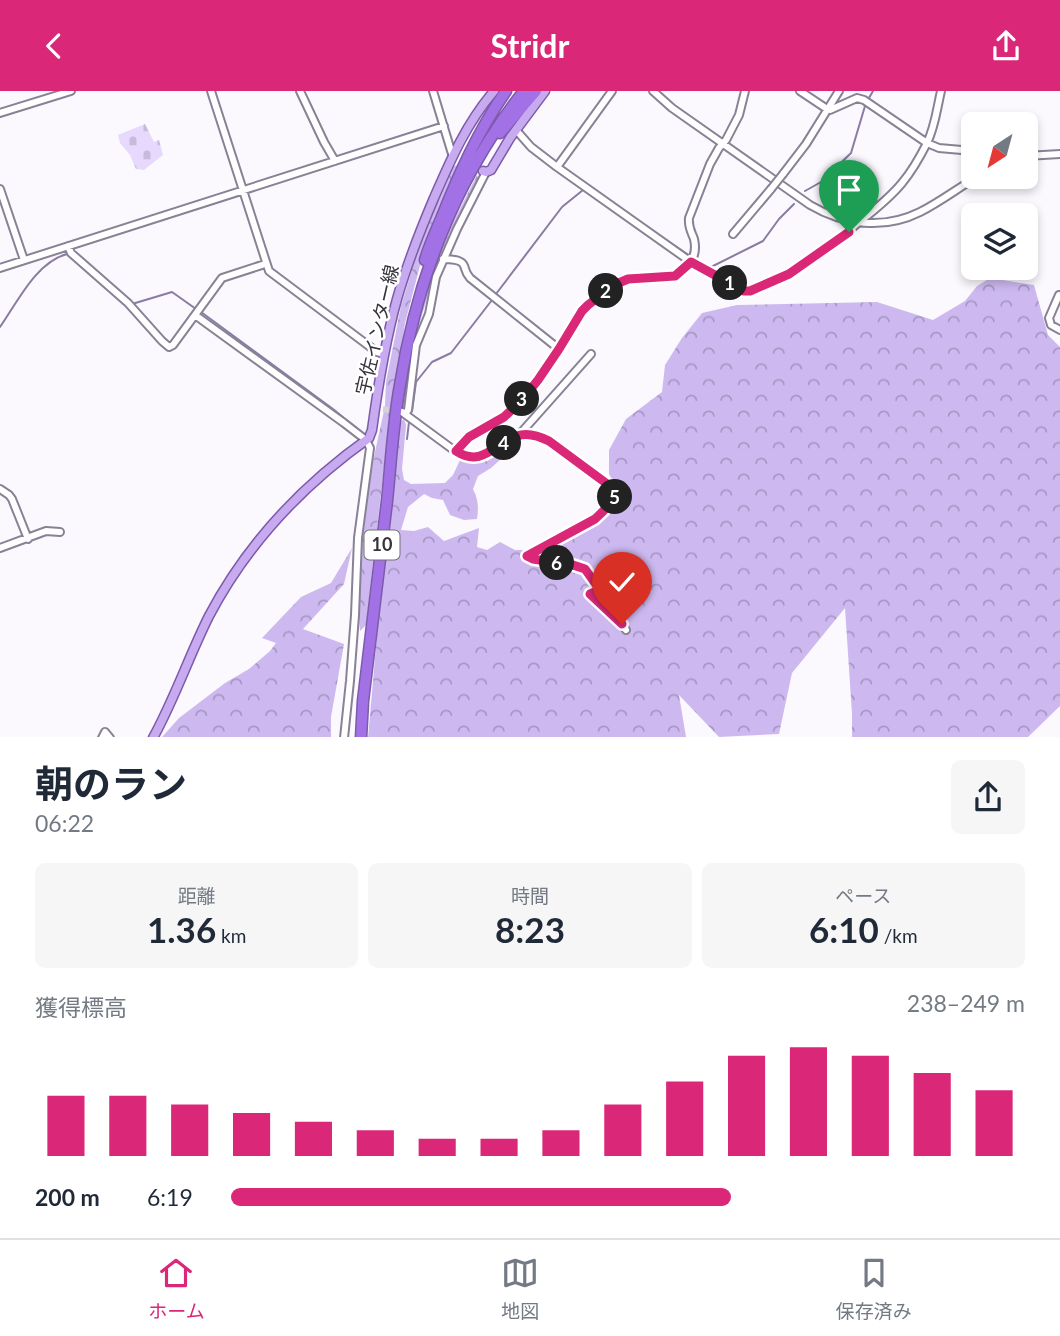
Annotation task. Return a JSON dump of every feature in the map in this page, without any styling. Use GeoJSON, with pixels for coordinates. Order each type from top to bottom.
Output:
{"type":"FeatureCollection","features":[{"type":"Feature","properties":{"kind":"highway"},"geometry":{"type":"LineString","coordinates":[[405,353],[419,277],[430,243],[470,151],[506,91]]}},
{"type":"Feature","properties":{"kind":"highway","name":"10"},"geometry":{"type":"LineString","coordinates":[[361,737],[399,387],[417,304],[441,232],[470,174],[524,91]]}},
{"type":"Feature","properties":{"kind":"highway"},"geometry":{"type":"LineString","coordinates":[[470,174],[480,166],[500,134],[536,91]]}},
{"type":"Feature","properties":{"kind":"main road","name":"宇佐インター線"},"geometry":{"type":"LineString","coordinates":[[366,440],[379,409],[384,354],[411,257],[478,112],[494,91]]}},
{"type":"Feature","properties":{"kind":"main road"},"geometry":{"type":"LineString","coordinates":[[485,172],[491,170],[545,91]]}},
{"type":"Feature","properties":{"kind":"main road"},"geometry":{"type":"LineString","coordinates":[[153,737],[203,628],[255,545],[292,502],[366,440]]}},
{"type":"Feature","properties":{"kind":"street"},"geometry":{"type":"LineString","coordinates":[[0,113],[53,94],[71,91]]}},
{"type":"Feature","properties":{"kind":"street"},"geometry":{"type":"LineString","coordinates":[[211,91],[265,264],[272,275],[377,352],[384,354]]}},
{"type":"Feature","properties":{"kind":"street"},"geometry":{"type":"LineString","coordinates":[[300,91],[335,161]]}},
{"type":"Feature","properties":{"kind":"street"},"geometry":{"type":"LineString","coordinates":[[433,91],[457,156]]}},
{"type":"Feature","properties":{"kind":"street"},"geometry":{"type":"LineString","coordinates":[[557,167],[612,91]]}},
{"type":"Feature","properties":{"kind":"street"},"geometry":{"type":"LineString","coordinates":[[653,91],[672,108],[817,210],[840,220],[858,223],[888,222],[911,216],[961,187]]}},
{"type":"Feature","properties":{"kind":"street"},"geometry":{"type":"LineString","coordinates":[[456,451],[469,437],[497,422],[533,387],[582,311],[614,285],[637,277],[675,276],[691,262],[695,249],[688,225],[689,218],[710,164],[738,115],[745,91]]}},
{"type":"Feature","properties":{"kind":"street"},"geometry":{"type":"LineString","coordinates":[[800,91],[827,110]]}},
{"type":"Feature","properties":{"kind":"street"},"geometry":{"type":"LineString","coordinates":[[733,234],[806,144],[839,91]]}},
{"type":"Feature","properties":{"kind":"street"},"geometry":{"type":"LineString","coordinates":[[516,130],[531,147],[557,167],[691,262],[744,291],[750,291],[789,274],[849,232],[887,199],[913,169],[927,143],[941,91]]}},
{"type":"Feature","properties":{"kind":"street"},"geometry":{"type":"LineString","coordinates":[[827,110],[857,98],[864,100],[927,143],[939,148],[961,150]]}},
{"type":"Feature","properties":{"kind":"street"},"geometry":{"type":"LineString","coordinates":[[0,268],[444,126]]}},
{"type":"Feature","properties":{"kind":"street"},"geometry":{"type":"LineString","coordinates":[[1038,155],[1060,154]]}},
{"type":"Feature","properties":{"kind":"street"},"geometry":{"type":"LineString","coordinates":[[485,172],[436,277],[429,314],[416,345],[408,410],[403,413],[464,456],[480,456],[519,435],[591,354]]}},
{"type":"Feature","properties":{"kind":"street"},"geometry":{"type":"LineString","coordinates":[[0,189],[24,260]]}},
{"type":"Feature","properties":{"kind":"street"},"geometry":{"type":"LineString","coordinates":[[68,246],[71,253],[128,303],[167,346],[173,345],[222,278],[265,264]]}},
{"type":"Feature","properties":{"kind":"street"},"geometry":{"type":"LineString","coordinates":[[443,259],[461,261],[470,278],[559,349]]}},
{"type":"Feature","properties":{"kind":"street"},"geometry":{"type":"LineString","coordinates":[[1059,295],[1049,319],[1051,325],[1060,330]]}},
{"type":"Feature","properties":{"kind":"street"},"geometry":{"type":"LineString","coordinates":[[195,315],[366,440],[370,448],[358,538],[344,737]]}},
{"type":"Feature","properties":{"kind":"street"},"geometry":{"type":"LineString","coordinates":[[519,435],[533,435],[549,441],[614,489],[614,499],[595,519],[527,556],[585,569],[600,590],[590,594],[626,630]]}},
{"type":"Feature","properties":{"kind":"street"},"geometry":{"type":"LineString","coordinates":[[0,489],[12,499],[28,539]]}},
{"type":"Feature","properties":{"kind":"street"},"geometry":{"type":"LineString","coordinates":[[0,548],[46,531],[60,532]]}},
{"type":"Feature","properties":{"kind":"street"},"geometry":{"type":"LineString","coordinates":[[102,737],[105,732],[110,737]]}},
{"type":"Feature","properties":{"kind":"green space"},"geometry":{"type":"Polygon","coordinates":[[[145,124],[154,142],[159,140],[163,155],[144,170],[136,169],[118,135],[145,124]]]}},
{"type":"Feature","properties":{"kind":"green space"},"geometry":{"type":"Polygon","coordinates":[[[458,165],[437,212],[405,323],[384,467],[366,625],[360,631],[355,569],[365,498],[385,406],[386,382],[401,306],[423,233],[451,167],[458,165]]]}},
{"type":"Feature","properties":{"kind":"green space"},"geometry":{"type":"Polygon","coordinates":[[[477,175],[479,182],[433,279],[414,341],[409,392],[405,408],[401,409],[412,339],[427,282],[477,175]]]}},
{"type":"Feature","properties":{"kind":"green space"},"geometry":{"type":"Polygon","coordinates":[[[987,280],[1034,285],[1048,335],[1060,347],[1060,706],[1028,737],[852,737],[845,608],[792,673],[779,734],[719,737],[679,695],[686,737],[368,737],[384,555],[400,422],[404,419],[406,425],[402,469],[404,480],[411,484],[445,483],[453,475],[461,458],[478,460],[515,439],[523,439],[478,476],[473,489],[478,503],[477,519],[464,520],[450,515],[443,500],[424,494],[408,507],[401,530],[414,531],[428,527],[444,541],[479,528],[477,547],[487,550],[500,542],[515,550],[530,550],[598,510],[617,489],[609,474],[609,450],[626,419],[662,392],[665,365],[702,313],[737,305],[877,302],[933,320],[965,301],[977,286],[987,280]]]}},
{"type":"Feature","properties":{"kind":"green space"},"geometry":{"type":"Polygon","coordinates":[[[352,548],[344,584],[303,629],[344,644],[331,717],[331,737],[162,737],[179,718],[270,651],[276,643],[262,638],[301,597],[331,583],[352,548]]]}},
{"type":"Feature","properties":{"kind":"waterway"},"geometry":{"type":"LineString","coordinates":[[869,98],[873,91]]}},
{"type":"Feature","properties":{"kind":"waterway"},"geometry":{"type":"LineString","coordinates":[[805,191],[821,182],[851,153],[865,106]]}},
{"type":"Feature","properties":{"kind":"waterway"},"geometry":{"type":"LineString","coordinates":[[496,294],[562,207],[583,190]]}},
{"type":"Feature","properties":{"kind":"waterway"},"geometry":{"type":"LineString","coordinates":[[696,260],[713,266],[763,241],[794,204]]}},
{"type":"Feature","properties":{"kind":"waterway"},"geometry":{"type":"LineString","coordinates":[[622,210],[690,256]]}},
{"type":"Feature","properties":{"kind":"waterway"},"geometry":{"type":"LineString","coordinates":[[0,327],[28,285],[46,265],[67,254],[74,259]]}},
{"type":"Feature","properties":{"kind":"waterway"},"geometry":{"type":"LineString","coordinates":[[132,304],[172,292],[196,309]]}},
{"type":"Feature","properties":{"kind":"waterway"},"geometry":{"type":"LineString","coordinates":[[412,411],[416,382],[432,362],[451,353],[492,300]]}},
{"type":"Feature","properties":{"kind":"waterway"},"geometry":{"type":"LineString","coordinates":[[201,312],[360,431]]}},
{"type":"Feature","properties":{"kind":"waterway"},"geometry":{"type":"LineString","coordinates":[[407,439],[409,422]]}},
{"type":"Feature","properties":{"kind":"tunnel"},"geometry":{"type":"LineString","coordinates":[[383,409],[396,411]]}},
{"type":"Feature","properties":{"kind":"route"},"geometry":{"type":"LineString","coordinates":[[622,624],[590,594],[600,590],[585,569],[527,556],[595,519],[614,499],[614,489],[549,441],[539,437],[519,435],[480,456],[464,456],[456,451],[469,437],[504,417],[521,401],[538,380],[582,311],[614,285],[637,277],[675,276],[691,262],[744,291],[750,291],[789,274],[849,232]]}}]}
